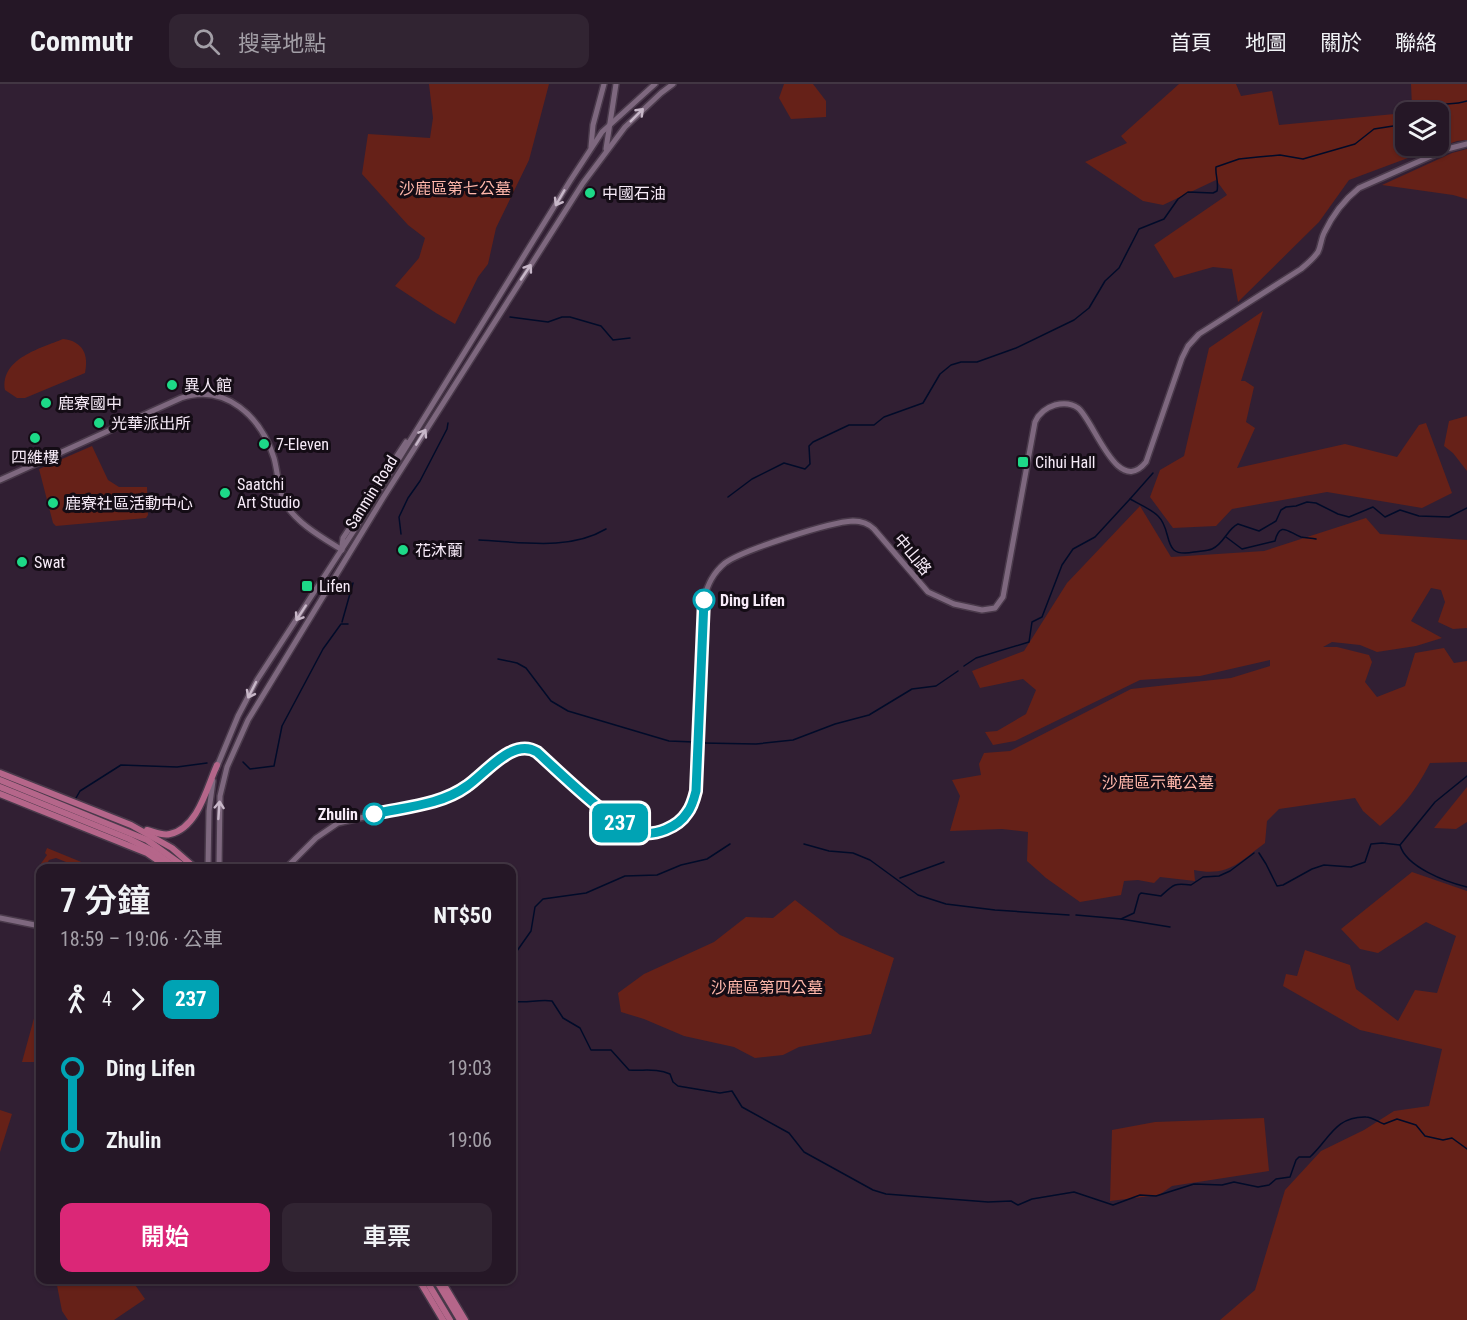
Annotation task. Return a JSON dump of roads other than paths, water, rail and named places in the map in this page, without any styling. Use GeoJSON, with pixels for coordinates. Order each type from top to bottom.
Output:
{"type":"FeatureCollection","features":[{"type":"Feature","properties":{"kind":"main road"},"geometry":{"type":"LineString","coordinates":[[0,773],[130,825],[169,834],[180,829],[192,818],[217,765]]}},
{"type":"Feature","properties":{"kind":"main road"},"geometry":{"type":"LineString","coordinates":[[0,780],[138,836],[158,846],[181,864]]}},
{"type":"Feature","properties":{"kind":"main road"},"geometry":{"type":"LineString","coordinates":[[0,787],[129,839],[153,851],[171,864]]}},
{"type":"Feature","properties":{"kind":"main road"},"geometry":{"type":"LineString","coordinates":[[0,794],[147,853],[163,864]]}},
{"type":"Feature","properties":{"kind":"main road"},"geometry":{"type":"LineString","coordinates":[[130,825],[172,848],[190,864]]}},
{"type":"Feature","properties":{"kind":"main road"},"geometry":{"type":"LineString","coordinates":[[421,1284],[443,1320]]}},
{"type":"Feature","properties":{"kind":"main road"},"geometry":{"type":"LineString","coordinates":[[428,1284],[450,1320]]}},
{"type":"Feature","properties":{"kind":"main road"},"geometry":{"type":"LineString","coordinates":[[438,1284],[460,1320]]}},
{"type":"Feature","properties":{"kind":"main road"},"geometry":{"type":"LineString","coordinates":[[443,1284],[465,1320]]}},
{"type":"Feature","properties":{"kind":"street","name":"Sanmin Road"},"geometry":{"type":"LineString","coordinates":[[591,149],[593,125],[604,84]]}},
{"type":"Feature","properties":{"kind":"street","name":"Sanmin Road"},"geometry":{"type":"LineString","coordinates":[[605,151],[616,84]]}},
{"type":"Feature","properties":{"kind":"street","name":"Sanmin Road"},"geometry":{"type":"LineString","coordinates":[[208,864],[209,811],[217,765],[257,680],[392,470],[591,149],[609,124],[655,84]]}},
{"type":"Feature","properties":{"kind":"street","name":"Sanmin Road"},"geometry":{"type":"LineString","coordinates":[[219,864],[220,796],[227,766],[248,720],[290,647],[456,381],[605,151],[641,111],[673,84]]}},
{"type":"Feature","properties":{"kind":"street","name":"中山路"},"geometry":{"type":"LineString","coordinates":[[290,864],[316,838],[338,823],[453,795],[485,773],[507,753],[522,747],[537,752],[615,819],[636,832],[655,832],[679,822],[690,808],[696,791],[704,598],[709,583],[724,564],[739,555],[816,528],[852,521],[864,522],[874,529],[928,592],[954,604],[982,610],[995,608],[1003,597],[1035,422],[1044,410],[1052,406],[1067,404],[1080,409],[1116,464],[1128,471],[1138,469],[1146,462],[1182,358],[1192,341],[1310,261],[1318,252],[1324,234],[1336,213],[1348,197],[1359,188],[1446,149],[1467,144]]}},
{"type":"Feature","properties":{"kind":"street"},"geometry":{"type":"LineString","coordinates":[[448,377],[456,381]]}},
{"type":"Feature","properties":{"kind":"street"},"geometry":{"type":"LineString","coordinates":[[0,480],[181,399],[194,395],[220,396],[239,406],[256,422],[271,449],[280,491],[285,503],[293,513],[341,550],[349,553]]}},
{"type":"Feature","properties":{"kind":"street"},"geometry":{"type":"LineString","coordinates":[[282,643],[290,647]]}},
{"type":"Feature","properties":{"kind":"street"},"geometry":{"type":"LineString","coordinates":[[228,740],[237,743]]}},
{"type":"Feature","properties":{"kind":"street"},"geometry":{"type":"LineString","coordinates":[[0,918],[36,925]]}},
{"type":"Feature","properties":{"kind":"waterway"},"geometry":{"type":"LineString","coordinates":[[1449,104],[1467,101]]}},
{"type":"Feature","properties":{"kind":"waterway"},"geometry":{"type":"LineString","coordinates":[[728,497],[752,479],[784,463],[805,469],[810,464],[809,446],[813,442],[849,425],[874,425],[884,417],[923,403],[940,374],[951,365],[961,362],[977,362],[1016,348],[1074,320],[1089,308],[1105,281],[1119,268],[1139,229],[1164,219],[1178,199],[1188,192],[1213,193],[1217,191],[1216,167],[1239,159],[1258,157],[1280,155],[1303,159],[1355,144],[1374,129],[1395,126]]}},
{"type":"Feature","properties":{"kind":"waterway"},"geometry":{"type":"LineString","coordinates":[[510,317],[548,322],[570,317],[601,326],[613,340],[630,338]]}},
{"type":"Feature","properties":{"kind":"waterway"},"geometry":{"type":"LineString","coordinates":[[401,534],[399,517],[420,481],[448,423]]}},
{"type":"Feature","properties":{"kind":"waterway"},"geometry":{"type":"LineString","coordinates":[[1130,499],[1153,473]]}},
{"type":"Feature","properties":{"kind":"waterway"},"geometry":{"type":"LineString","coordinates":[[964,666],[976,658],[1029,642],[1032,622],[1042,617],[1062,565],[1073,549],[1095,537],[1130,499],[1158,516],[1163,522],[1172,548],[1183,553],[1205,551],[1216,547],[1238,524],[1259,531],[1276,521],[1281,510],[1307,502],[1316,503],[1349,517],[1373,507],[1385,517],[1400,510],[1419,516],[1449,517],[1467,508]]}},
{"type":"Feature","properties":{"kind":"waterway"},"geometry":{"type":"LineString","coordinates":[[479,540],[561,543],[592,536],[606,529]]}},
{"type":"Feature","properties":{"kind":"waterway"},"geometry":{"type":"LineString","coordinates":[[1226,537],[1242,549],[1275,541],[1282,529],[1301,537],[1316,539]]}},
{"type":"Feature","properties":{"kind":"waterway"},"geometry":{"type":"LineString","coordinates":[[342,622],[353,583]]}},
{"type":"Feature","properties":{"kind":"waterway"},"geometry":{"type":"LineString","coordinates":[[243,762],[250,769],[274,766],[282,726],[323,649],[341,624],[348,624]]}},
{"type":"Feature","properties":{"kind":"waterway"},"geometry":{"type":"LineString","coordinates":[[498,659],[517,663],[526,668],[551,701],[568,711],[669,741],[694,742]]}},
{"type":"Feature","properties":{"kind":"waterway"},"geometry":{"type":"LineString","coordinates":[[702,743],[756,744],[793,740],[835,724],[869,715],[912,689],[936,686],[958,671]]}},
{"type":"Feature","properties":{"kind":"waterway"},"geometry":{"type":"LineString","coordinates":[[76,798],[80,791],[121,765],[177,767],[207,763]]}},
{"type":"Feature","properties":{"kind":"waterway"},"geometry":{"type":"LineString","coordinates":[[1259,853],[1277,886],[1324,865],[1351,867],[1365,862],[1371,844],[1400,845],[1435,802],[1467,776]]}},
{"type":"Feature","properties":{"kind":"waterway"},"geometry":{"type":"LineString","coordinates":[[516,952],[531,931],[535,907],[543,899],[586,893],[625,876],[657,875],[681,865],[707,859],[730,844]]}},
{"type":"Feature","properties":{"kind":"waterway"},"geometry":{"type":"LineString","coordinates":[[804,844],[829,851],[853,853],[870,860],[918,895],[946,904],[1069,915]]}},
{"type":"Feature","properties":{"kind":"waterway"},"geometry":{"type":"LineString","coordinates":[[1400,845],[1404,853],[1418,867],[1467,887]]}},
{"type":"Feature","properties":{"kind":"waterway"},"geometry":{"type":"LineString","coordinates":[[1121,919],[1134,913],[1141,893],[1161,896],[1174,885],[1191,885],[1203,877],[1219,876],[1230,871],[1254,853]]}},
{"type":"Feature","properties":{"kind":"waterway"},"geometry":{"type":"LineString","coordinates":[[900,878],[944,862]]}},
{"type":"Feature","properties":{"kind":"waterway"},"geometry":{"type":"LineString","coordinates":[[1076,915],[1170,927]]}},
{"type":"Feature","properties":{"kind":"waterway"},"geometry":{"type":"LineString","coordinates":[[516,1001],[552,1001],[563,1018],[580,1028],[591,1050],[611,1050],[629,1070],[665,1072],[670,1074],[673,1082],[678,1086],[720,1093],[732,1091],[742,1107],[789,1133],[804,1152],[873,1190],[886,1194],[988,1202],[1011,1201],[1018,1205],[1032,1199],[1074,1192],[1113,1205],[1140,1195],[1156,1196],[1194,1184],[1222,1185],[1234,1182],[1258,1187],[1269,1185],[1276,1179],[1290,1177],[1299,1157],[1310,1157],[1334,1130],[1347,1120],[1355,1118],[1368,1117],[1384,1124],[1397,1119],[1416,1125],[1425,1136],[1443,1140],[1452,1138],[1467,1149]]}},
{"type":"Feature","properties":{"kind":"place","name":"中國石油"},"geometry":{"type":"Point","coordinates":[590,193]}},
{"type":"Feature","properties":{"kind":"place","name":"異人館"},"geometry":{"type":"Point","coordinates":[172,385]}},
{"type":"Feature","properties":{"kind":"place","name":"鹿寮國中"},"geometry":{"type":"Point","coordinates":[46,403]}},
{"type":"Feature","properties":{"kind":"place","name":"光華派出所"},"geometry":{"type":"Point","coordinates":[99,423]}},
{"type":"Feature","properties":{"kind":"place","name":"四維樓"},"geometry":{"type":"Point","coordinates":[35,438]}},
{"type":"Feature","properties":{"kind":"place","name":"7-Eleven"},"geometry":{"type":"Point","coordinates":[264,444]}},
{"type":"Feature","properties":{"kind":"place","name":"Cihui Hall"},"geometry":{"type":"Point","coordinates":[1023,462]}},
{"type":"Feature","properties":{"kind":"place","name":"Saatchi Art Studio"},"geometry":{"type":"Point","coordinates":[225,493]}},
{"type":"Feature","properties":{"kind":"place","name":"鹿寮社區活動中心"},"geometry":{"type":"Point","coordinates":[53,503]}},
{"type":"Feature","properties":{"kind":"place","name":"花沐蘭"},"geometry":{"type":"Point","coordinates":[403,550]}},
{"type":"Feature","properties":{"kind":"place","name":"Swat"},"geometry":{"type":"Point","coordinates":[22,562]}},
{"type":"Feature","properties":{"kind":"place","name":"Lifen"},"geometry":{"type":"Point","coordinates":[307,586]}},
{"type":"Feature","properties":{"kind":"place","name":"Ding Lifen"},"geometry":{"type":"Point","coordinates":[704,600]}},
{"type":"Feature","properties":{"kind":"place","name":"Zhulin"},"geometry":{"type":"Point","coordinates":[374,814]}},
{"type":"Feature","properties":{"kind":"park label","name":"沙鹿區第七公墓"},"geometry":{"type":"Point","coordinates":[455,188]}},
{"type":"Feature","properties":{"kind":"park label","name":"沙鹿區示範公墓"},"geometry":{"type":"Point","coordinates":[1158,782]}},
{"type":"Feature","properties":{"kind":"park label","name":"沙鹿區第四公墓"},"geometry":{"type":"Point","coordinates":[767,987]}}]}
